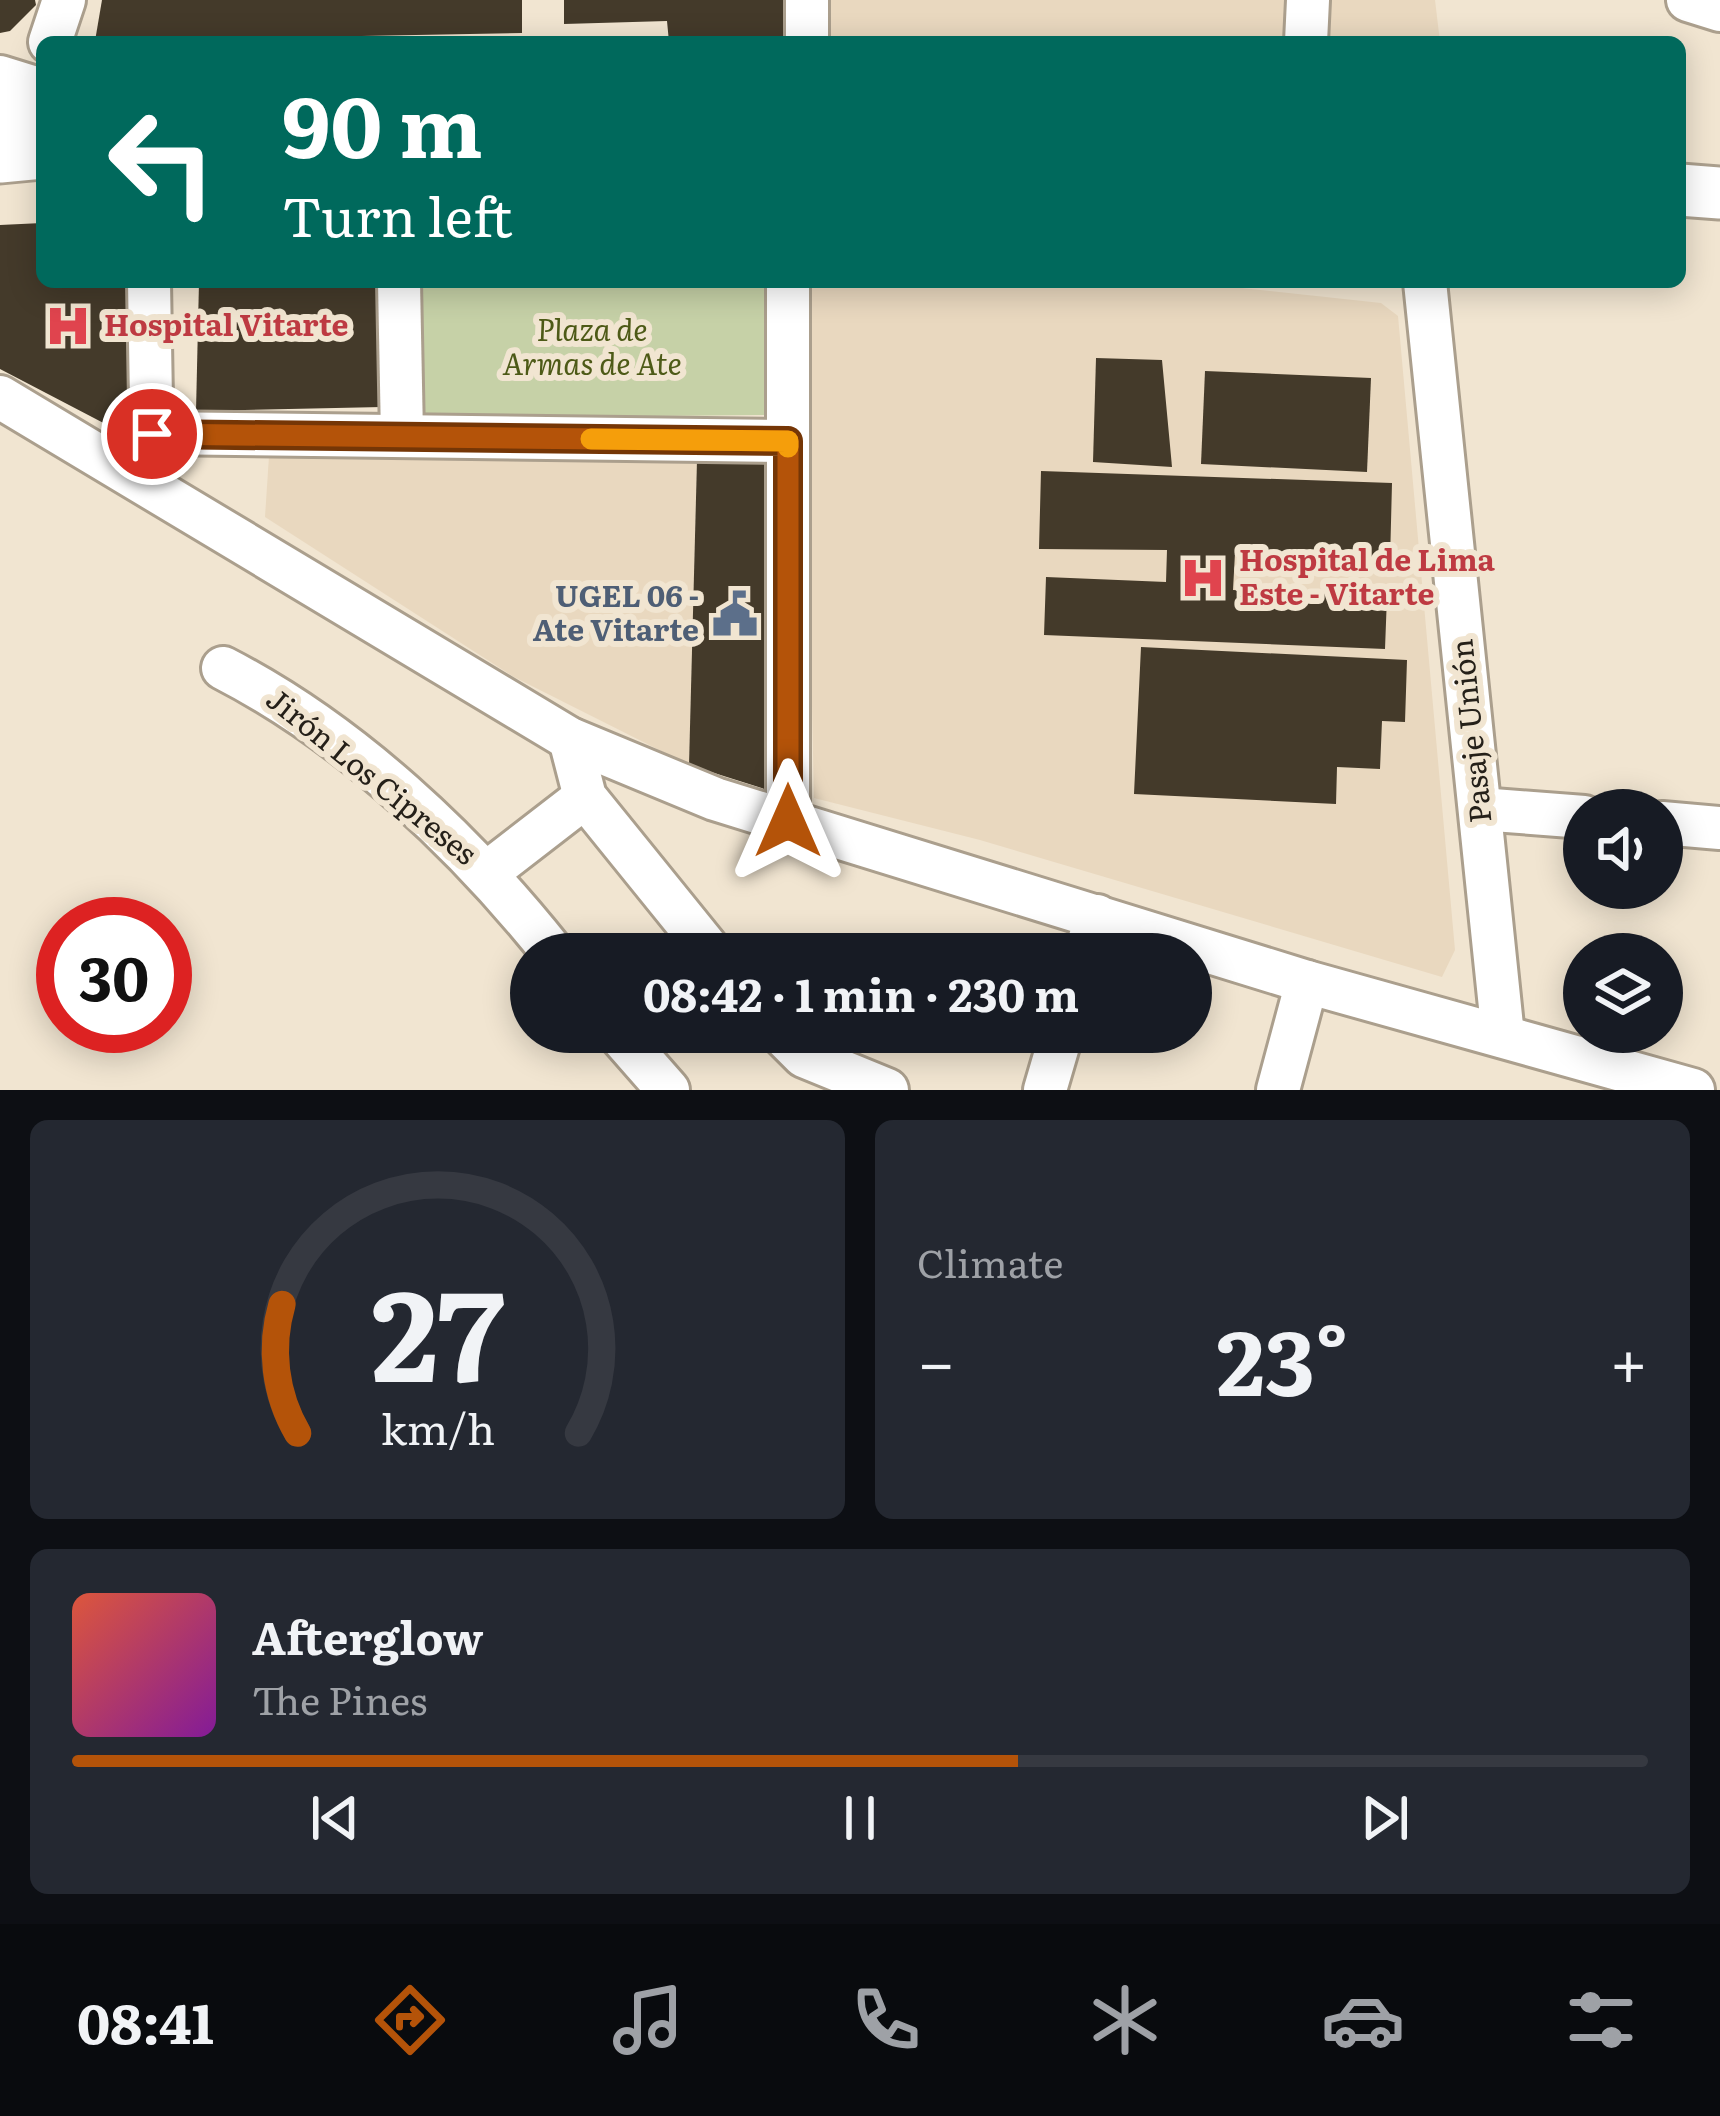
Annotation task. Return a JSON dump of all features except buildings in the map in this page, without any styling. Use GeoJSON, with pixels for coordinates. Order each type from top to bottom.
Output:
{"type":"FeatureCollection","features":[{"type":"Feature","properties":{"kind":"main road"},"geometry":{"type":"LineString","coordinates":[[0,160],[36,154]]}},
{"type":"Feature","properties":{"kind":"main road"},"geometry":{"type":"LineString","coordinates":[[1686,190],[1720,193]]}},
{"type":"Feature","properties":{"kind":"main road"},"geometry":{"type":"LineString","coordinates":[[1686,225],[1720,228]]}},
{"type":"Feature","properties":{"kind":"street"},"geometry":{"type":"LineString","coordinates":[[52,36],[64,0]]}},
{"type":"Feature","properties":{"kind":"street"},"geometry":{"type":"LineString","coordinates":[[807,0],[807,36]]}},
{"type":"Feature","properties":{"kind":"street"},"geometry":{"type":"LineString","coordinates":[[1306,36],[1308,0]]}},
{"type":"Feature","properties":{"kind":"street"},"geometry":{"type":"LineString","coordinates":[[1688,0],[1720,10]]}},
{"type":"Feature","properties":{"kind":"street"},"geometry":{"type":"LineString","coordinates":[[0,160],[36,164]]}},
{"type":"Feature","properties":{"kind":"street"},"geometry":{"type":"LineString","coordinates":[[149,288],[153,487]]}},
{"type":"Feature","properties":{"kind":"street"},"geometry":{"type":"LineString","coordinates":[[399,288],[402,436]]}},
{"type":"Feature","properties":{"kind":"street"},"geometry":{"type":"LineString","coordinates":[[788,288],[788,821]]}},
{"type":"Feature","properties":{"kind":"street","name":"Pasaje Unión"},"geometry":{"type":"LineString","coordinates":[[1426,288],[1503,1036]]}},
{"type":"Feature","properties":{"kind":"street"},"geometry":{"type":"LineString","coordinates":[[0,397],[570,739],[715,799],[788,821],[1086,933]]}},
{"type":"Feature","properties":{"kind":"street"},"geometry":{"type":"LineString","coordinates":[[152,434],[788,441]]}},
{"type":"Feature","properties":{"kind":"street","name":"Jirón Los Cipreses"},"geometry":{"type":"LineString","coordinates":[[223,668],[264,689],[383,780],[488,872],[537,933]]}},
{"type":"Feature","properties":{"kind":"street"},"geometry":{"type":"LineString","coordinates":[[570,739],[585,797],[695,933]]}},
{"type":"Feature","properties":{"kind":"street"},"geometry":{"type":"LineString","coordinates":[[488,872],[585,797]]}},
{"type":"Feature","properties":{"kind":"street"},"geometry":{"type":"LineString","coordinates":[[1480,809],[1563,815]]}},
{"type":"Feature","properties":{"kind":"street"},"geometry":{"type":"LineString","coordinates":[[1683,825],[1720,828]]}},
{"type":"Feature","properties":{"kind":"street"},"geometry":{"type":"LineString","coordinates":[[1212,961],[1503,1036],[1648,1084],[1693,1090]]}},
{"type":"Feature","properties":{"kind":"street"},"geometry":{"type":"LineString","coordinates":[[1277,1090],[1307,982]]}},
{"type":"Feature","properties":{"kind":"street"},"geometry":{"type":"LineString","coordinates":[[635,1053],[668,1090]]}},
{"type":"Feature","properties":{"kind":"street"},"geometry":{"type":"LineString","coordinates":[[801,1053],[887,1090]]}},
{"type":"Feature","properties":{"kind":"street"},"geometry":{"type":"LineString","coordinates":[[1045,1090],[1056,1053]]}},
{"type":"Feature","properties":{"kind":"shaded area"},"geometry":{"type":"Polygon","coordinates":[[[823,0],[1286,0],[1287,36],[823,36],[823,0]]]}},
{"type":"Feature","properties":{"kind":"shaded area"},"geometry":{"type":"Polygon","coordinates":[[[1326,0],[1435,0],[1439,36],[1325,36],[1326,0]]]}},
{"type":"Feature","properties":{"kind":"shaded area","name":"Hospital de Lima Este - Vitarte"},"geometry":{"type":"Polygon","coordinates":[[[803,288],[1241,288],[1381,303],[1398,316],[1455,950],[1442,977],[980,840],[814,798],[803,288]]]}},
{"type":"Feature","properties":{"kind":"shaded area"},"geometry":{"type":"Polygon","coordinates":[[[269,456],[697,460],[689,765],[514,677],[265,517],[269,456]]]}},
{"type":"Feature","properties":{"kind":"green space","name":"Plaza de Armas de Ate"},"geometry":{"type":"Polygon","coordinates":[[[414,288],[770,288],[771,415],[414,418],[414,288]]]}},
{"type":"Feature","properties":{"kind":"slow traffic"},"geometry":{"type":"LineString","coordinates":[[591,439],[788,441],[788,447]]}},
{"type":"Feature","properties":{"kind":"place","name":"Hospital Vitarte"},"geometry":{"type":"Point","coordinates":[68,326]}},
{"type":"Feature","properties":{"kind":"place","name":"Hospital de Lima Este - Vitarte"},"geometry":{"type":"Point","coordinates":[1203,578]}},
{"type":"Feature","properties":{"kind":"place","name":"UGEL 06 - Ate Vitarte"},"geometry":{"type":"Point","coordinates":[735,614]}},
{"type":"Feature","properties":{"kind":"route"},"geometry":{"type":"LineString","coordinates":[[152,434],[788,441],[788,821]]}}]}
